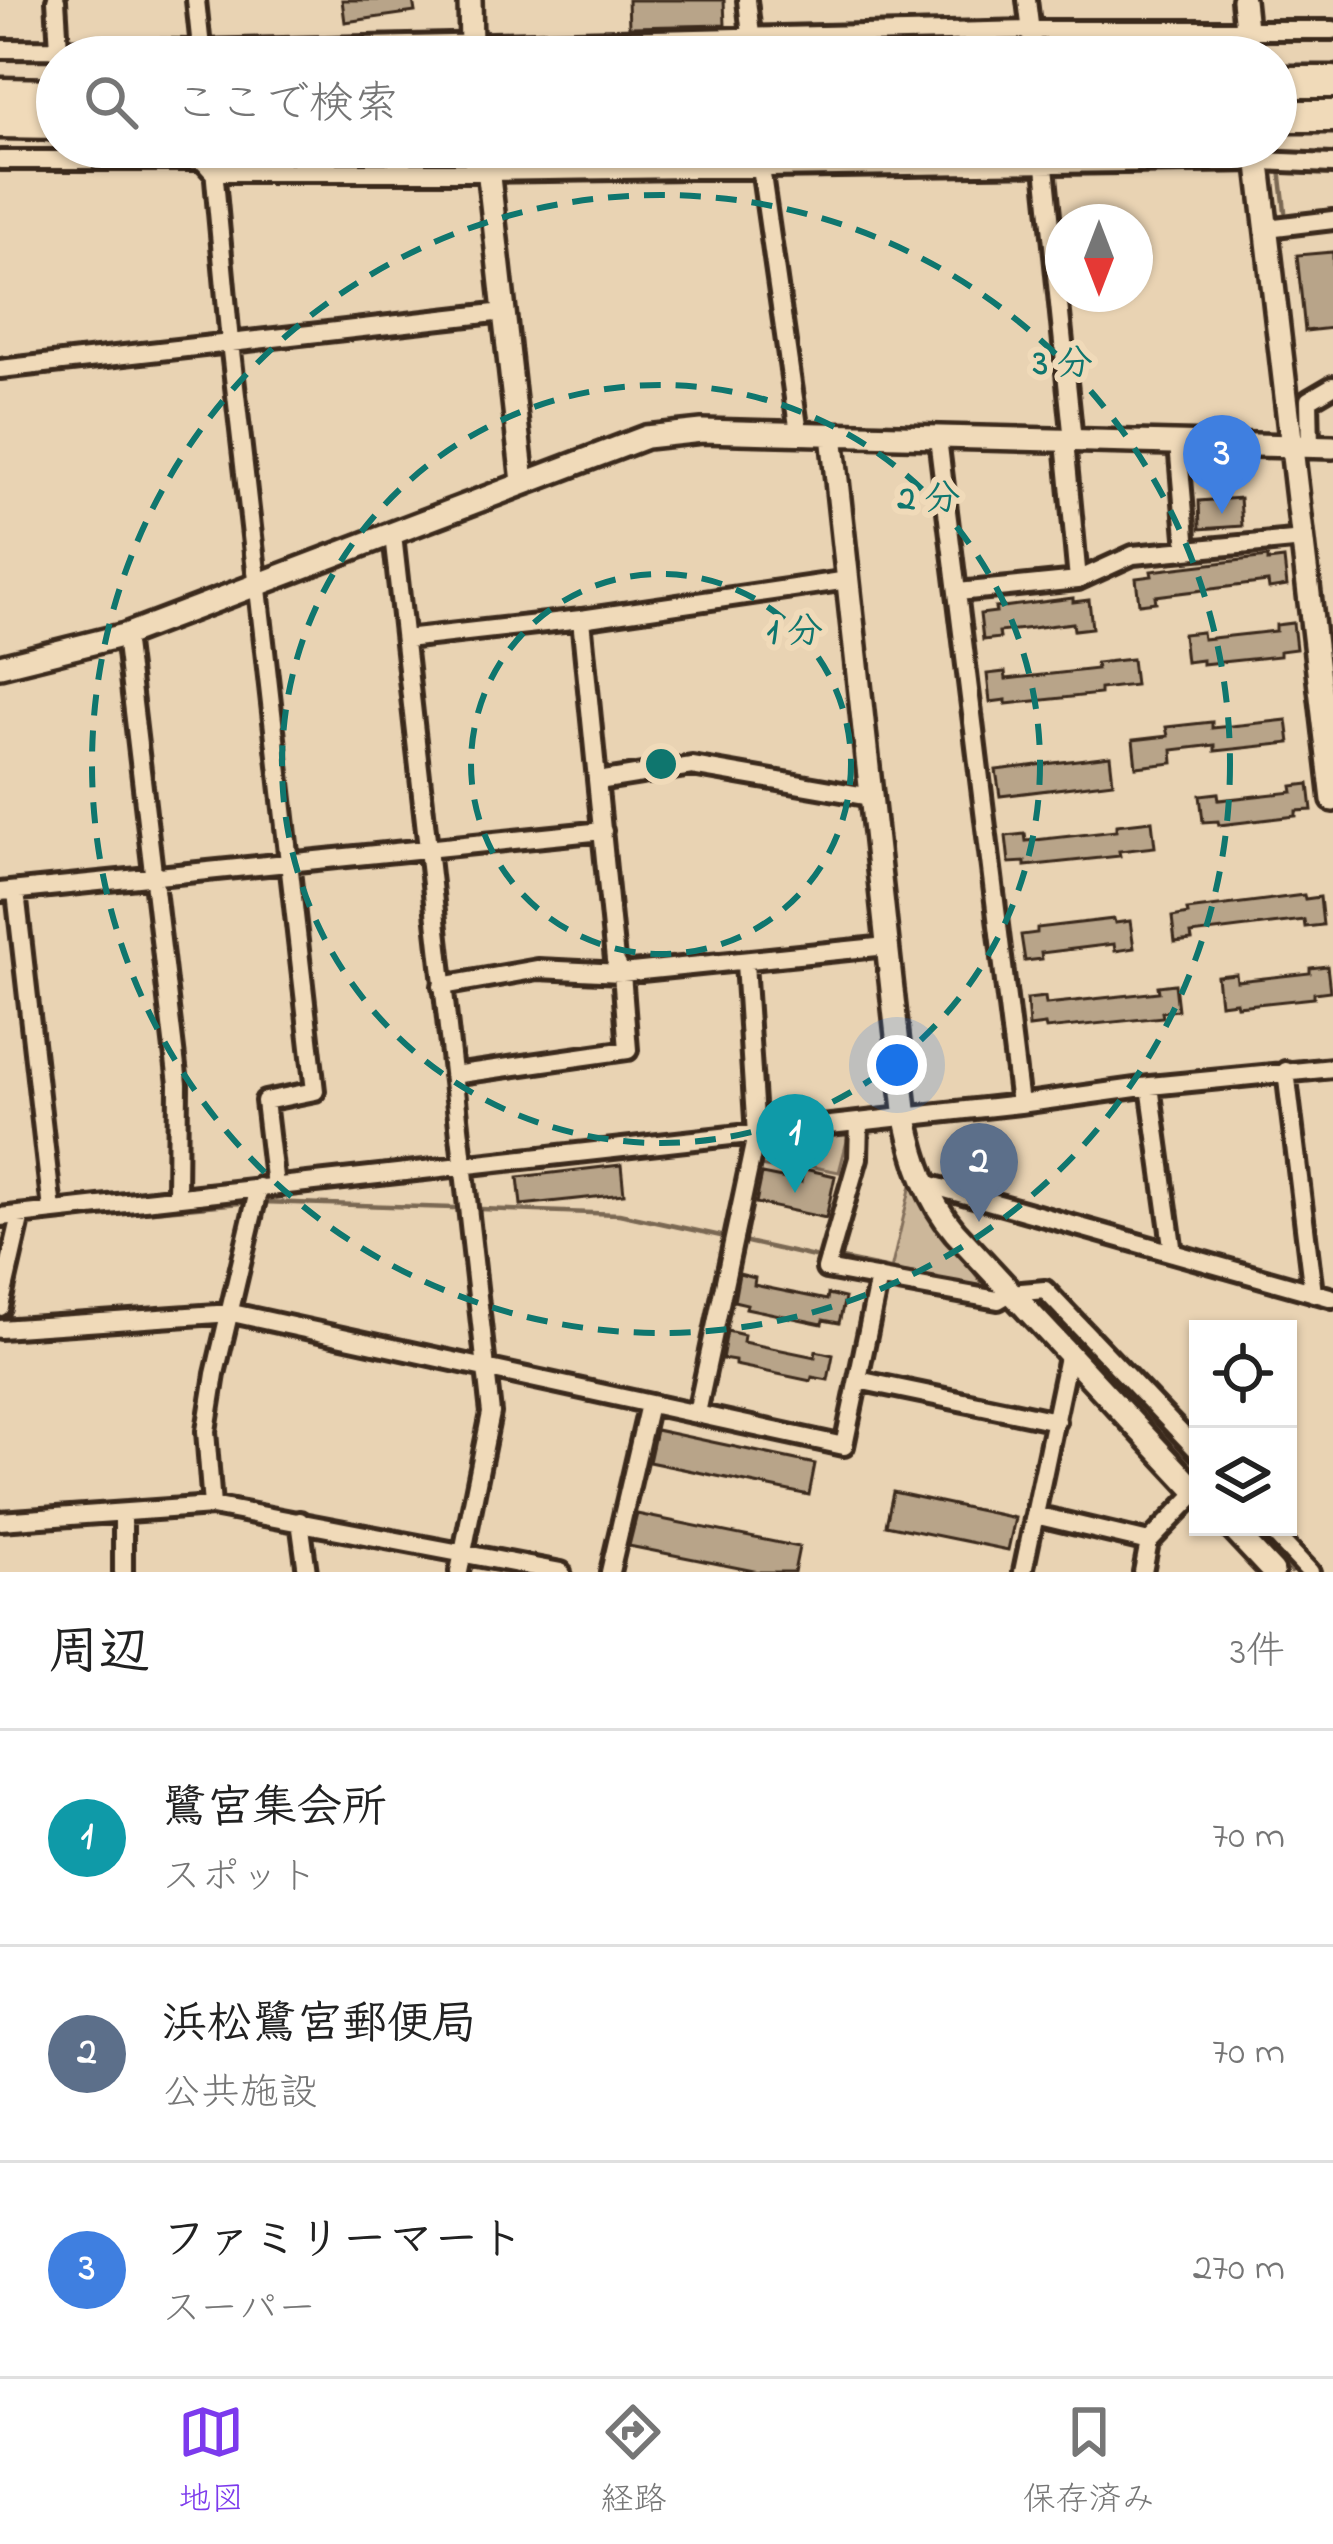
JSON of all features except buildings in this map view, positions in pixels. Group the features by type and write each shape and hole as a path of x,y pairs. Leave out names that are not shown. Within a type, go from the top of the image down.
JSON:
{"highway":[{"path":"1297,82 1333,82"},
{"path":"0,94 36,95"},
{"path":"1297,116 1333,116"},
{"path":"0,122 36,123"}],"street":[{"path":"56,0 58,36"},
{"path":"196,0 199,36"},
{"path":"470,0 472,36"},
{"path":"747,0 751,35"},
{"path":"1027,0 1031,36"},
{"path":"1243,0 1247,36"},
{"path":"734,36 1333,30"},
{"path":"0,49 36,49"},
{"path":"1297,159 1333,164"},
{"path":"0,160 36,160"},
{"path":"209,168 213,172 312,168"},
{"path":"212,1506 206,1431 214,1374 262,1195 265,1101 315,1091 213,168"},
{"path":"487,168 523,482"},
{"path":"761,168 800,433"},
{"path":"1045,168 1078,580"},
{"path":"1260,168 1267,228 1313,446"},
{"path":"1267,228 1333,220"},
{"path":"0,369 504,312"},
{"path":"1333,386 1309,400 1313,446 1304,539 1333,798"},
{"path":"0,667 125,634 646,437 702,431 1313,446"},
{"path":"832,434 906,1119 924,1183 939,1213 1011,1298 1189,1484"},
{"path":"938,438 1020,1104"},
{"path":"1178,443 1187,549"},
{"path":"393,535 491,1414 461,1563"},
{"path":"958,592 1078,580 1133,555 1304,539"},
{"path":"405,639 848,580"},
{"path":"453,1075 628,1050 581,619"},
{"path":"125,634 178,1084 177,1196"},
{"path":"598,781 692,766 871,797"},
{"path":"52,1210 8,892 603,831"},
{"path":"442,986 538,969 622,973 887,946"},
{"path":"697,1413 756,1136 745,962"},
{"path":"0,1217 20,1220 52,1210 177,1196 262,1195 461,1166 1333,1068"},
{"path":"1286,1071 1313,1293"},
{"path":"1150,1086 1172,1253"},
{"path":"859,1123 858,1158 826,1269 1011,1298 1045,1290 1189,1442"},
{"path":"924,1183 1333,1298"},
{"path":"0,1307 20,1220"},
{"path":"0,1329 232,1313 844,1446 880,1278"},
{"path":"1023,1572 1068,1357"},
{"path":"858,1380 1056,1420"},
{"path":"610,1572 649,1404"},
{"path":"1143,1572 1149,1542 1189,1500"},
{"path":"0,1521 212,1506 300,1521 461,1563 561,1572"},
{"path":"123,1513 123,1572"},
{"path":"1035,1515 1149,1542"},
{"path":"300,1521 307,1572"},
{"path":"1240,1536 1274,1572"},
{"path":"1276,1536 1310,1572"}],"shaded area":[{"path":"849,1133 839,1172 803,1165 800,1173 760,1166 765,1141"},
{"path":"911,1185 986,1289 891,1270"}],"waterway":[{"path":"1255,0 1259,36"},
{"path":"1280,169 1285,211"},
{"path":"23,1223 251,1202"},
{"path":"262,1202 454,1208"},
{"path":"480,1209 619,1214 721,1236"},
{"path":"747,1242 814,1257"},
{"path":"842,1259 990,1290"},
{"path":"1030,1301 1038,1303 1189,1462"},
{"path":"1257,1536 1291,1572"}],"place":[{"name":"ファミリーマート","path":"1222,514"},
{"name":"鷺宮集会所","path":"795,1193"},
{"name":"浜松鷺宮郵便局","path":"979,1222"}]}
